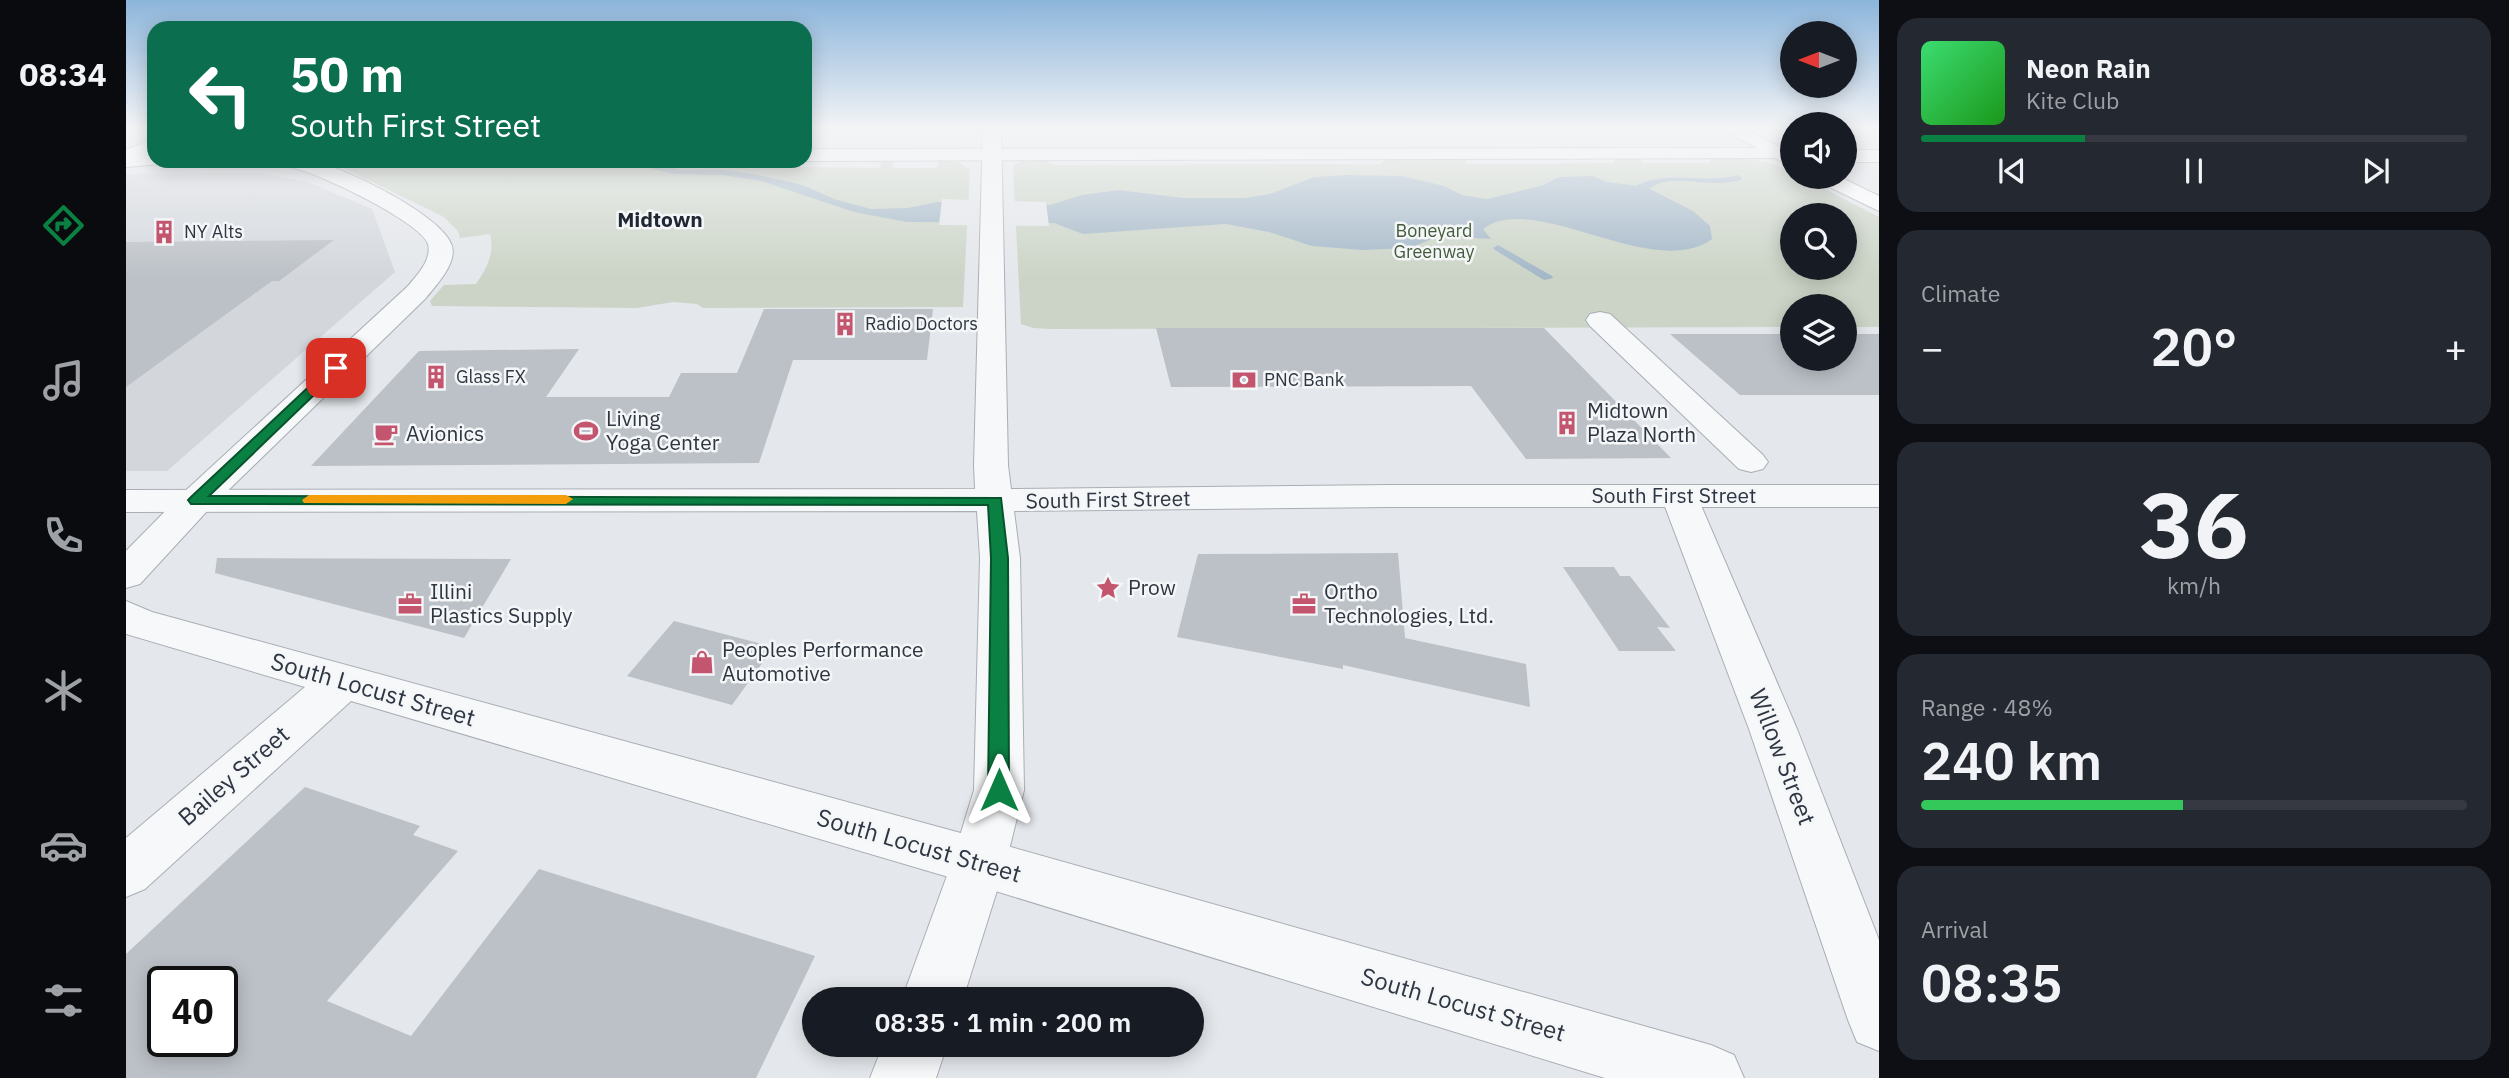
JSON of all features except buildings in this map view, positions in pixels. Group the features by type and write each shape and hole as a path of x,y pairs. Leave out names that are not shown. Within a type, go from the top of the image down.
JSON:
{"main road":[{"path":"1848,189 1879,204"}],"street":[{"path":"126,575 196,500 417,292 438,262 441,246 436,233 426,223 331,177"},
{"path":"937,987 979,862 999,790 1000,558 991,466 993,177"},
{"path":"1600,320 1751,462"},
{"name":"South First Street","path":"126,501 996,501 1391,496 1879,496"},
{"name":"Willow Street","path":"1679,496 1773,729 1879,1020"},
{"name":"South Locust Street","path":"126,616 138,623 979,862 1711,1078"},
{"name":"Bailey Street","path":"126,872 343,681"},
{"path":"903,1078 911,1057"}],"shaded area":[{"path":"126,177 284,177 308,182 372,209 395,272 167,471 126,471"}],"green space":[{"path":"362,177 970,177 963,307 703,308 697,304 673,302 637,308 432,306 430,301 444,285 476,284 489,260 491,248 490,234 460,238 458,231 444,217"},
{"name":"Boneyard Greenway","path":"1013,177 1780,177 1780,189 1824,189 1852,203 1780,203 1780,280 1857,280 1857,206 1879,217 1879,327 1857,327 1857,294 1780,294 1780,327 1033,328 1021,324"}],"water":[{"path":"737,177 768,177 803,185 834,199 871,209 908,208 937,202 1050,205 1082,195 1118,190 1184,198 1245,198 1270,194 1313,177 1407,177 1444,186 1462,195 1487,199 1544,185 1557,177 1596,177 1606,182 1646,187 1693,211 1710,226 1712,239 1687,249 1659,250 1532,220 1505,220 1483,229 1491,239 1439,236 1410,248 1363,250 1312,246 1269,232 1226,224 1083,234 1054,223 907,222 854,212 761,181"}],"pier":[{"path":"942,199 1046,202 1049,226 939,225"}],"waterway":[{"path":"1628,193 1665,179 1724,182 1738,178"},
{"path":"1498,248 1548,278"}],"slow traffic":[{"path":"309,500 566,499"}],"place":[{"name":"NY Alts","path":"164,232"},
{"name":"Radio Doctors","path":"845,324"},
{"name":"Glass FX","path":"436,377"},
{"name":"PNC Bank","path":"1244,380"},
{"name":"Midtown Plaza North","path":"1567,423"},
{"name":"Living Yoga Center","path":"586,431"},
{"name":"Avionics","path":"386,434"},
{"name":"Prow","path":"1108,588"},
{"name":"Illini Plastics Supply","path":"410,604"},
{"name":"Ortho Technologies, Ltd.","path":"1304,604"},
{"name":"Peoples Performance Automotive","path":"702,662"}],"district":[{"name":"Midtown","path":"660,220"}],"route":[{"path":"336,368 196,500 996,501 1000,558 999,790"}]}
